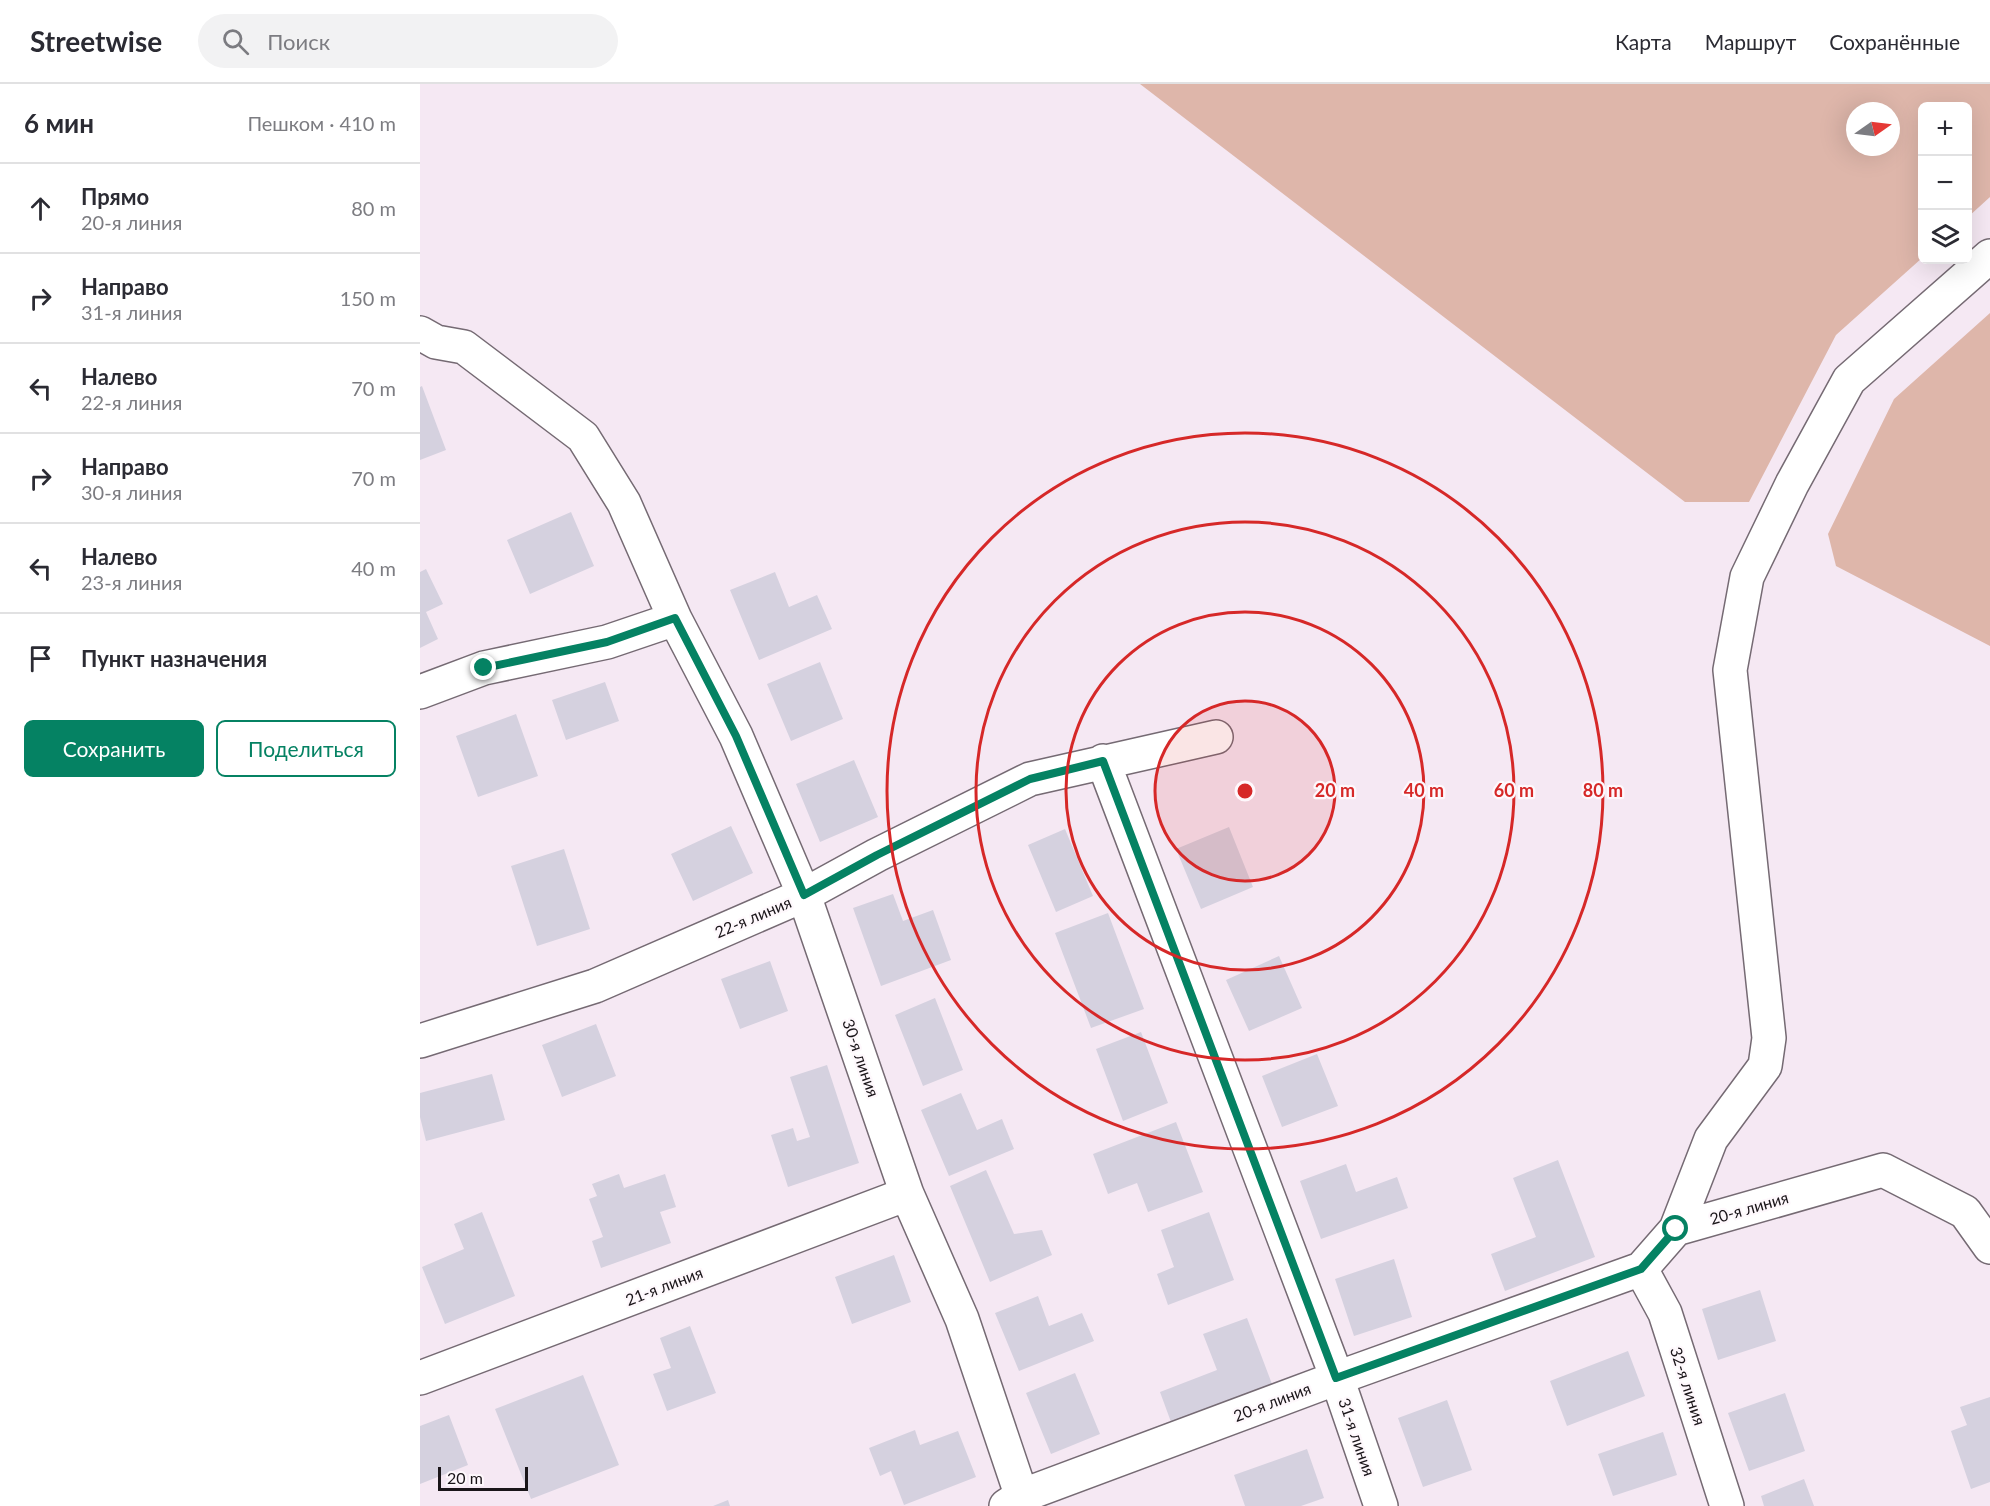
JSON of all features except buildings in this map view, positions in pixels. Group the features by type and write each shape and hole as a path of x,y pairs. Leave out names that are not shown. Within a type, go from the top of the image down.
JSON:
{"street":[{"path":"1676,1229 1711,1139 1765,1066 1769,1038 1730,670 1747,577 1792,484 1849,380 1990,256"},
{"name":"30-я линия","path":"425,340 464,347 583,437 624,503 675,618 736,736 804,895 907,1194 962,1319 1018,1503"},
{"path":"420,692 484,668 607,642 675,618"},
{"name":"22-я линия","path":"420,1041 595,986 804,895 877,855 1030,779 1216,737"},
{"name":"31-я линия","path":"1103,761 1336,1378 1381,1506"},
{"name":"20-я линия","path":"1018,1503 1336,1378 1641,1269 1676,1229 1883,1170 1965,1212 1990,1247"},
{"name":"21-я линия","path":"420,1378 907,1194"},
{"name":"32-я линия","path":"1641,1269 1665,1313 1727,1506"}],"shaded area":[{"path":"1140,84 1990,84 1990,197 1972,213 1972,102 1918,102 1918,262 1836,335 1749,502 1685,502"},
{"path":"1990,313 1990,646 1836,566 1828,534 1894,399"}],"route":[{"path":"484,668 607,642 675,618 736,736 804,895 877,855 1030,779 1103,761 1336,1378 1641,1269 1676,1229"}]}
